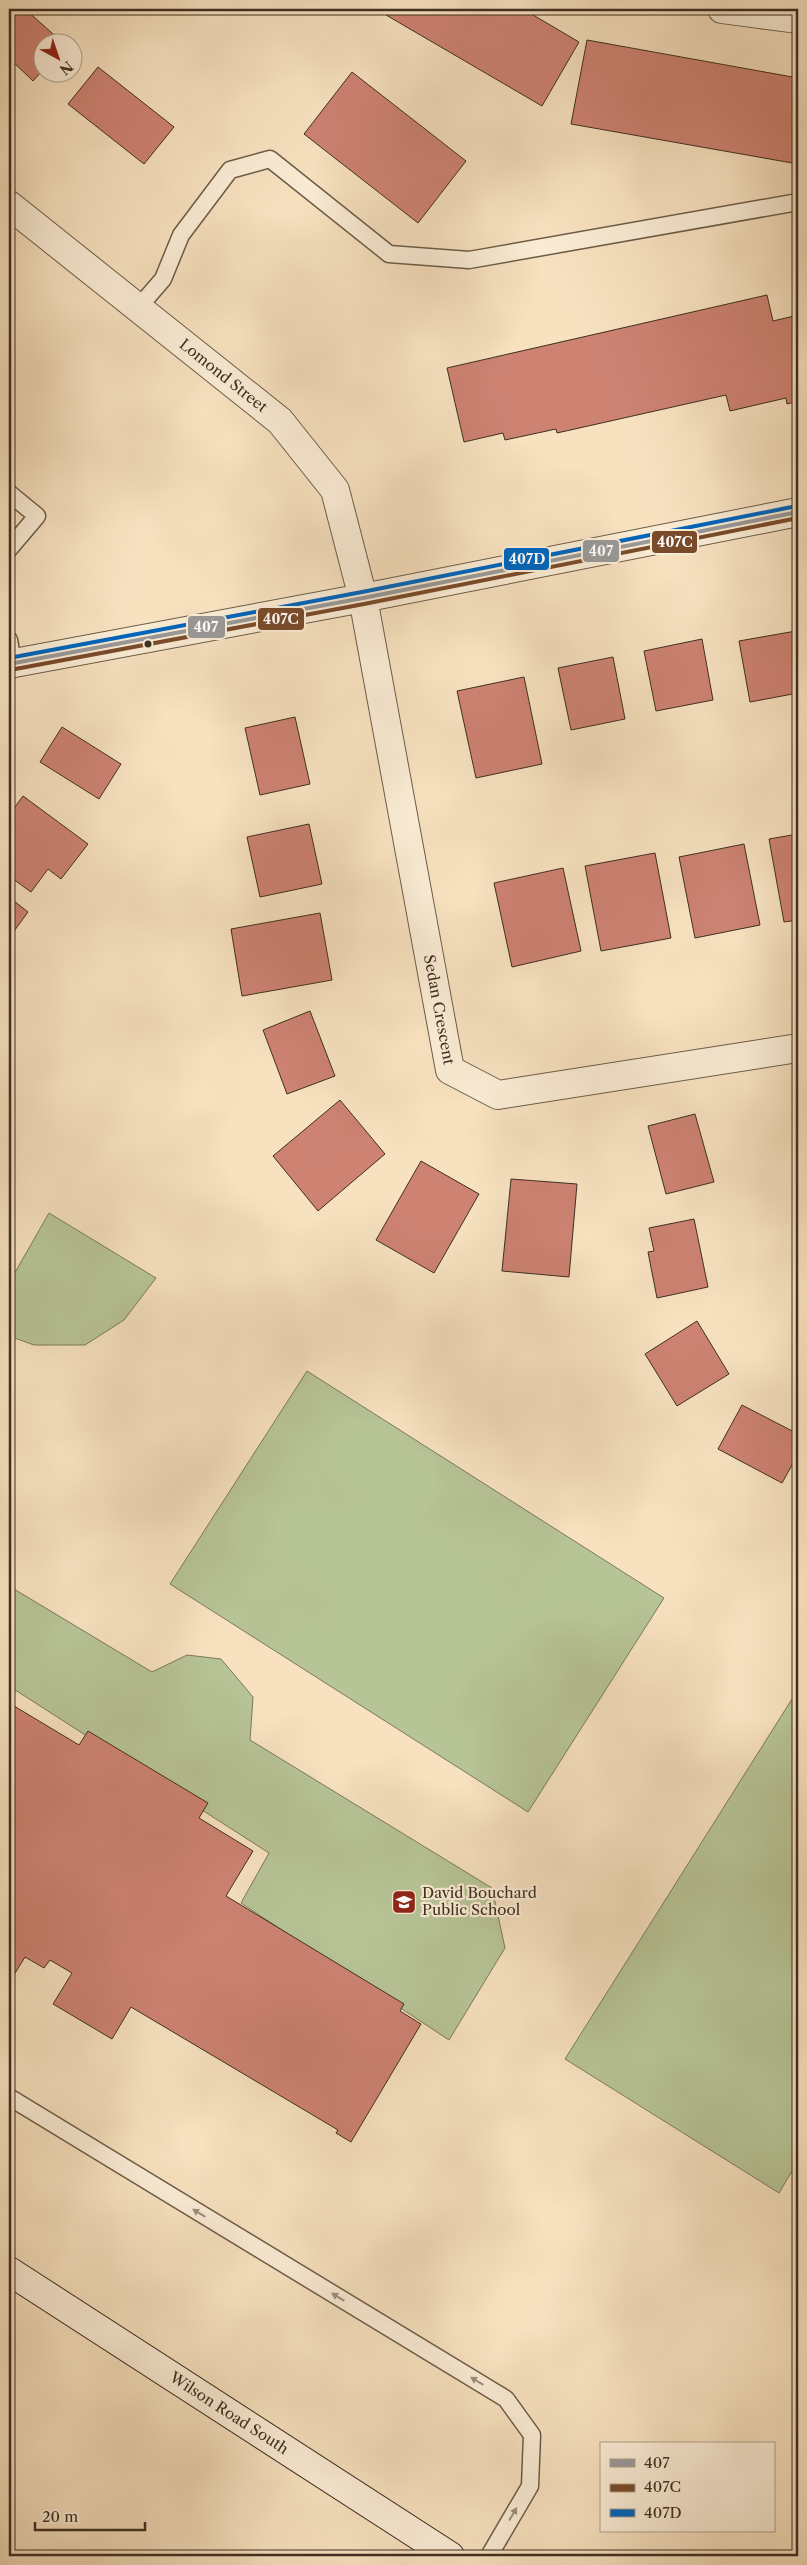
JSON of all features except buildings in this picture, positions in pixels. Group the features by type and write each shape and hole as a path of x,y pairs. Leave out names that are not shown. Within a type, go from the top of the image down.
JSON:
{"street":[{"path":"722,9 798,19"},
{"name":"Lomond Street","path":"9,205 280,421 335,490 363,598"},
{"path":"10,656 363,598 798,512"},
{"name":"Sedan Crescent","path":"363,598 450,1070 498,1095 798,1048"},
{"name":"Wilson Road South","path":"9,2271 450,2556"}],"lane":[{"path":"138,308 163,278 181,235 230,170 270,159 390,254 469,260 798,202"},
{"path":"9,493 37,516 9,549"},
{"path":"9,2097 506,2399 532,2434 530,2486 489,2556"}],"green space":[{"path":"49,1213 156,1278 124,1320 85,1345 34,1345 9,1336 9,1283"},
{"path":"307,1371 664,1598 528,1812 170,1584"},
{"path":"9,1586 152,1672 187,1655 221,1659 253,1697 250,1740 492,1888 505,1948 449,2040 241,1903 269,1853 9,1686"},
{"path":"792,1699 798,1703 798,2161 779,2193 565,2059"}],"transit line":[{"name":"407D","path":"9,658 362,592 797,506"},
{"name":"407","path":"9,664 363,598 798,512"},
{"name":"407C","path":"10,670 364,604 798,518"}],"place":[{"name":"David Bouchard Public School","path":"404,1902"}]}
